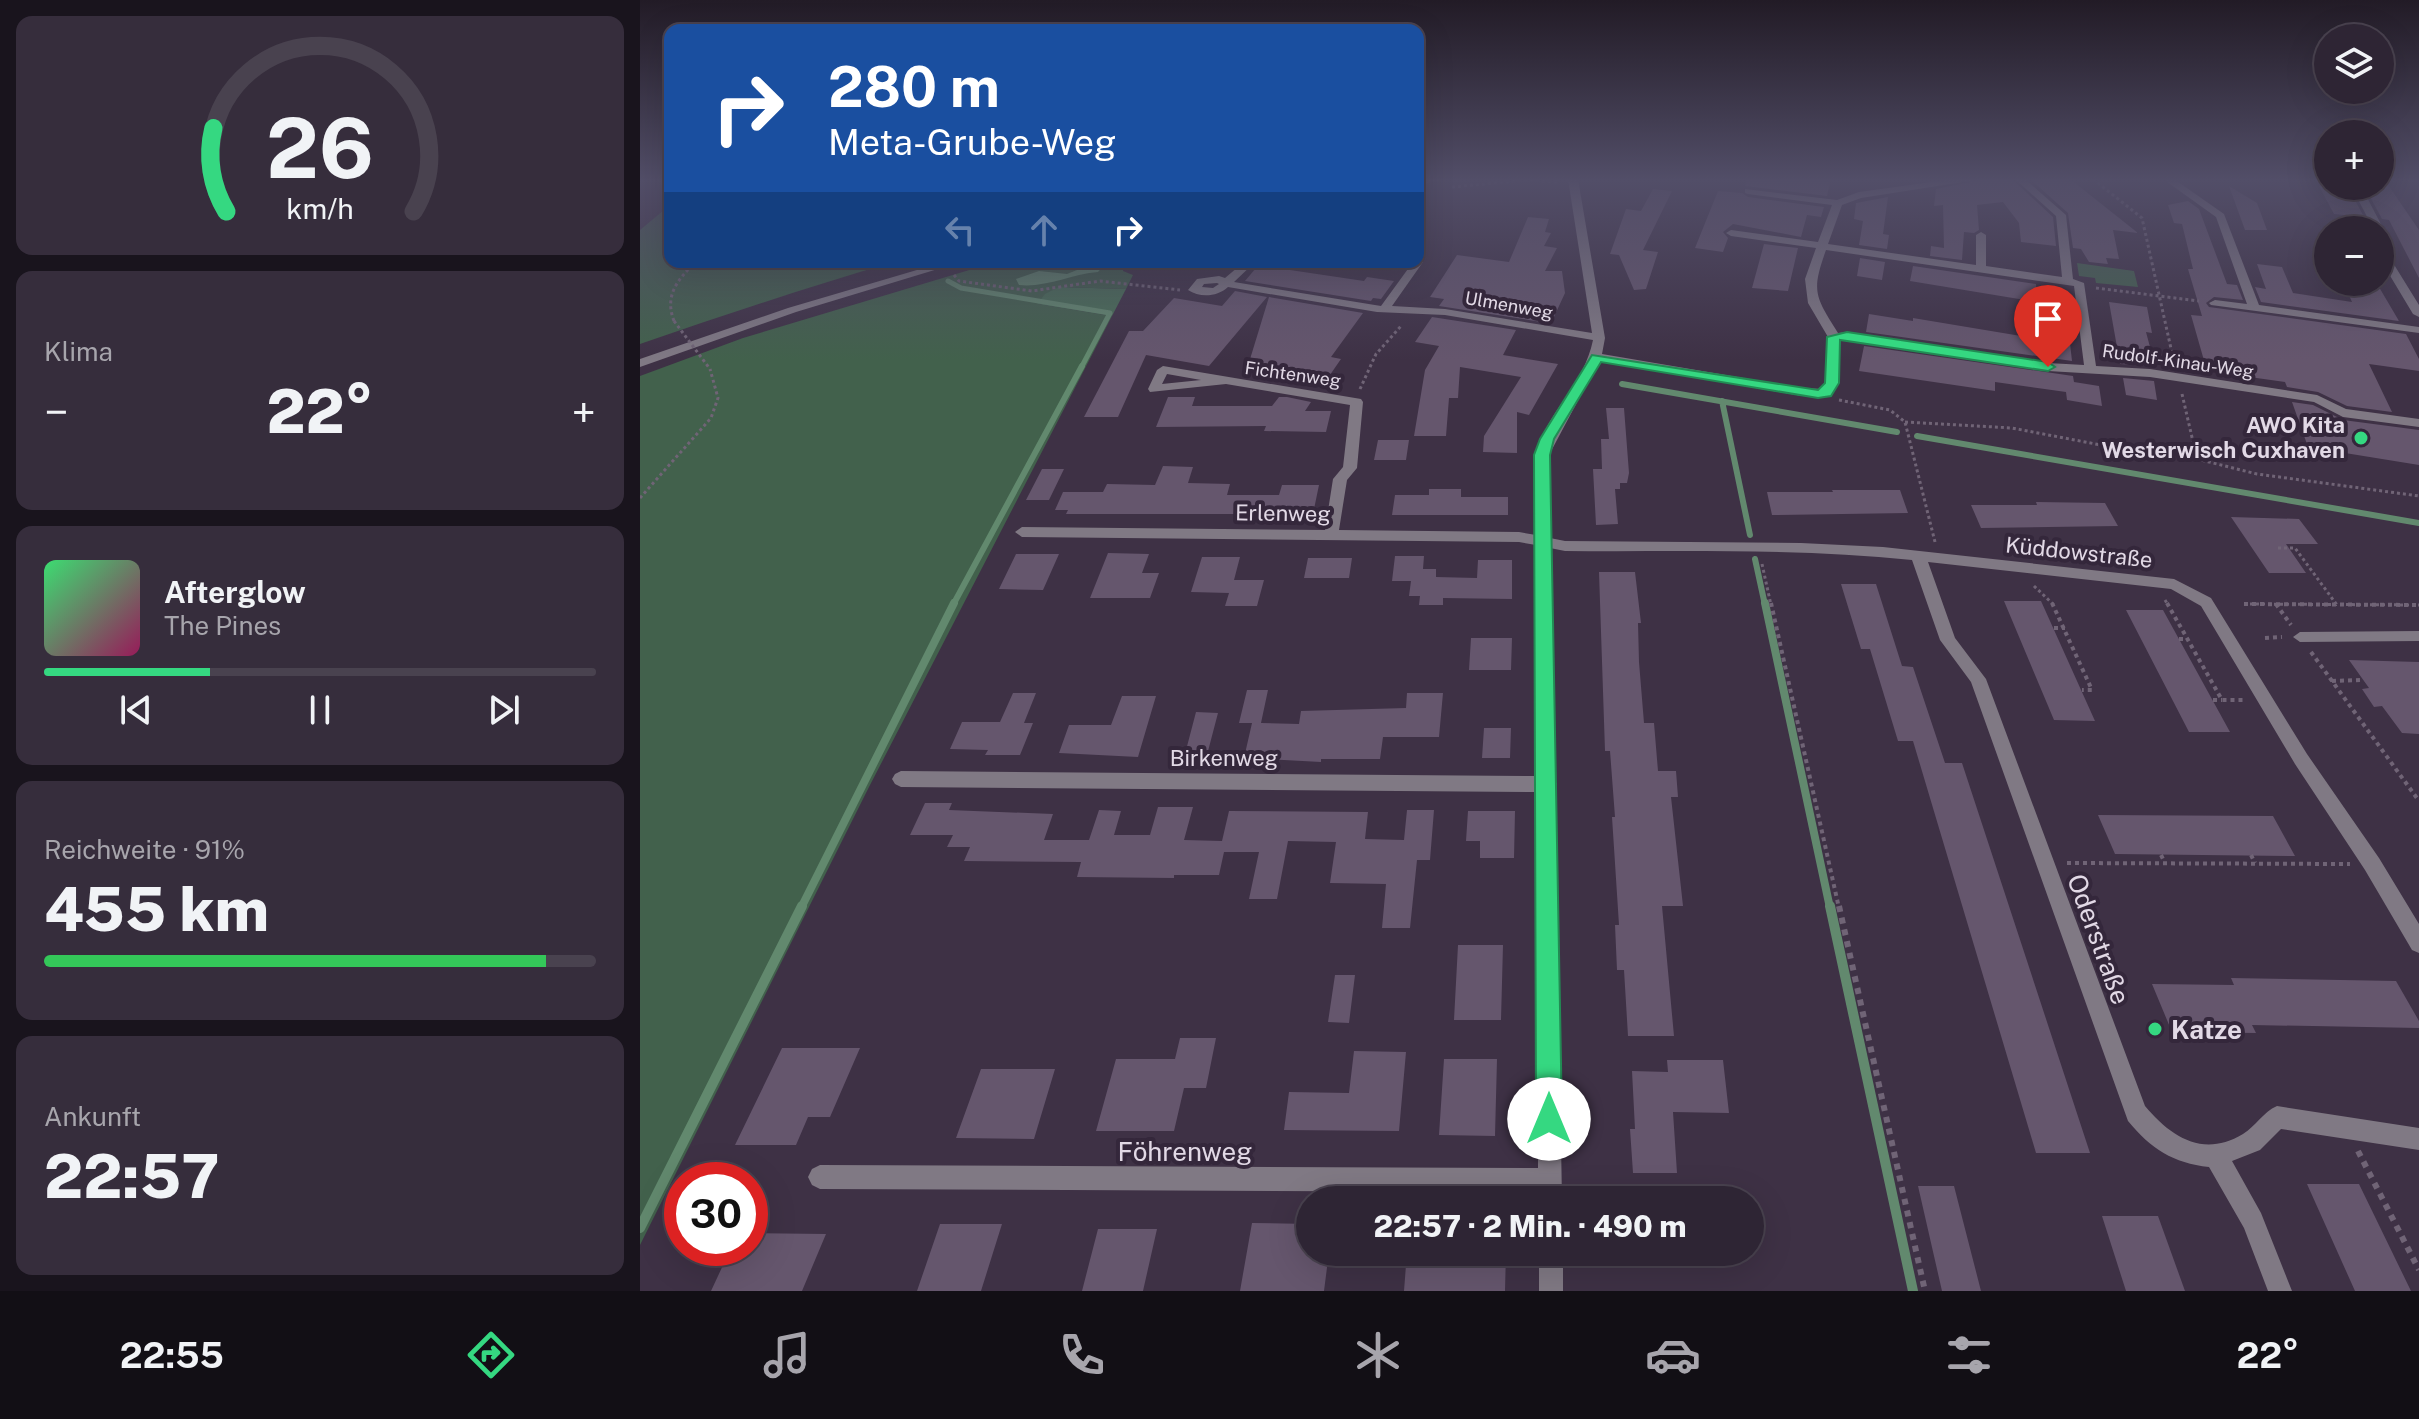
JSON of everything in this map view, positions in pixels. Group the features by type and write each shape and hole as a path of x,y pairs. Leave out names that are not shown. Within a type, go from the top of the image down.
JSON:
{"street":[{"path":"1550,1186 1548,784 1542,455 1547,439 1597,357 1599,338 1583,239"},
{"path":"1777,239 2073,282"},
{"path":"1597,357 1802,392 1826,393 1832,383 1834,337 1814,303 1810,279 1822,239"},
{"path":"1981,239 1981,269"},
{"path":"2065,239 2090,368"},
{"path":"2229,239 2254,308"},
{"path":"640,363 792,310 948,268"},
{"path":"1227,284 1244,268"},
{"path":"1385,308 1414,268"},
{"path":"2394,273 2419,314"},
{"name":"Ulmenweg","path":"1194,290 1201,281 1219,279 1227,284 1599,338"},
{"path":"2215,303 2419,330"},
{"name":"Rudolf-Kinau-Weg","path":"1834,337 1847,336 2048,367 2177,377 2317,399 2343,413 2419,423"},
{"name":"Fichtenweg","path":"1223,381 1358,398 1350,468 1340,479 1331,536"},
{"name":"Erlenweg","path":"1022,532 1519,537 1542,543"},
{"name":"Küddowstraße","path":"1542,543 1883,552 2174,584 2206,602 2301,759 2372,864 2419,943"},
{"name":"Oderstraße","path":"1929,559 1948,640 1978,679 2136,1113 2157,1139 2182,1153 2216,1156"},
{"name":"Birkenweg","path":"901,779 1548,784"},
{"path":"2280,1291 2253,1221 2216,1156 2252,1142 2277,1117 2419,1139"},
{"name":"Föhrenweg","path":"820,1177 1325,1186"},
{"path":"1551,1266 1551,1291"}],"lane":[{"path":"2300,637 2419,636"}],"path":[{"path":"2147,239 2197,459"},
{"path":"640,498 707,426 714,414 719,389 710,369 668,309 671,291 691,268"},
{"path":"956,268 959,281 996,284 1018,290 1032,291 1100,281 1194,290"},
{"path":"2073,282 2088,287 2215,303"},
{"path":"1358,398 1362,378 1373,359 1412,309"},
{"path":"1826,393 1837,400 1890,410 1899,414 1905,422 1929,559"},
{"path":"1905,422 2012,428 2153,455 2197,459 2257,474 2419,496"},
{"path":"2278,548 2295,548 2337,605"},
{"path":"1761,560 1925,1291"},
{"path":"2022,568 2024,577 2054,605 2092,690 2082,690"},
{"path":"2148,581 2161,593 2222,700"},
{"path":"2244,604 2419,605"},
{"path":"2276,604 2419,801"},
{"path":"2054,628 2065,628"},
{"path":"2179,639 2187,639"},
{"path":"2332,681 2362,680"},
{"path":"2213,700 2267,700"},
{"path":"2161,855 2165,863"},
{"path":"2251,855 2255,863"},
{"path":"2043,863 2372,864"},
{"path":"2347,1128 2419,1270"}],"shaded area":[{"path":"640,239 664,239 664,268 875,268 766,302 640,344"},
{"path":"2077,263 2134,271 2138,287 2096,283 2095,278 2079,276"},
{"path":"976,268 1123,268 1123,271 1133,275 1126,289 1059,287 1038,304 1112,316 869,787 682,1162 664,1162 664,1197 640,1245 640,376 743,338"},
{"path":"1082,268 1101,268 1098,272 1049,283 1019,285 1016,279 1039,271 1067,274"},
{"path":"1059,287 1126,289 1112,316 1037,304 1045,294"}],"building":[{"path":"1519,239 1548,239 1544,246 1557,248 1545,271 1562,271 1565,293 1548,323 1439,306 1444,299 1430,297 1457,255 1509,262"},
{"path":"1615,239 1648,239 1643,250 1658,252 1646,289 1634,290 1619,255 1610,254"},
{"path":"1699,239 1728,239 1723,252 1695,248"},
{"path":"1860,239 1888,239 1887,249 1859,245"},
{"path":"1944,239 1963,239 1962,260 1930,256 1931,246 1944,248"},
{"path":"2021,239 2055,239 2056,246 2021,242"},
{"path":"2072,239 2115,239 2119,259 2106,258 2108,264 2089,262 2081,249 2073,248"},
{"path":"2186,239 2210,239 2227,284 2237,285 2243,300 2214,297 2206,303 2209,307 2406,334 2419,359 2419,371 2369,364 2392,412 2347,406 2318,392 2287,387 2285,382 2207,371 2191,315 2202,316 2188,269 2193,269"},
{"path":"2399,239 2419,239 2419,278"},
{"path":"1764,244 1798,248 1788,291 1752,288"},
{"path":"1860,258 1885,262 1882,280 1857,276"},
{"path":"2257,264 2282,267 2293,293 2352,302 2349,296 2384,296 2399,321 2261,302 2255,287 2266,289"},
{"path":"1913,266 2036,284 2037,295 2065,298 2072,361 1866,332 1869,314 1913,321 1913,318 2033,338 2031,301 1910,281"},
{"path":"1256,268 1292,268 1290,270 1364,281 1367,277 1394,281 1381,299 1373,298 1371,301 1245,281"},
{"path":"1235,291 1267,297 1209,366 1146,355 1118,417 1084,417 1129,331 1143,331 1174,298 1222,306"},
{"path":"1269,297 1363,313 1331,357 1341,359 1323,385 1292,380 1300,369 1247,369"},
{"path":"2109,302 2147,307 2152,333 2146,332 2154,362 2150,361 2151,366 2120,364"},
{"path":"1432,317 1516,330 1503,355 1558,364 1529,415 1517,412 1517,453 1483,452 1484,436 1521,377 1460,367 1458,398 1449,398 1446,436 1414,436 1425,370 1439,346 1415,342"},
{"path":"1864,346 2073,376 2074,382 2099,386 2102,406 2067,400 2066,392 1995,382 1995,391 1859,371"},
{"path":"2123,378 2154,381 2157,400 2126,395"},
{"path":"1168,397 1195,397 1192,406 1272,406 1279,397 1287,397 1311,402 1305,411 1331,411 1326,432 1264,431 1266,426 1156,427"},
{"path":"2292,402 2313,405 2343,420 2419,430 2419,465 2308,447"},
{"path":"1606,408 1624,408 1629,473 1627,483 1620,483 1620,489 1615,489 1618,524 1596,525 1593,469 1602,469 1601,439 1609,439"},
{"path":"1378,440 1409,440 1406,460 1374,460"},
{"path":"1163,466 1193,467 1188,483 1230,484 1227,495 1279,495 1282,485 1319,485 1313,514 1066,514 1068,510 1055,510 1063,492 1103,492 1107,484 1155,485"},
{"path":"1042,469 1064,469 1049,500 1026,500"},
{"path":"1429,489 1461,489 1461,497 1508,497 1508,515 1392,515 1395,495 1429,495"},
{"path":"1900,490 1908,513 1772,515 1767,492"},
{"path":"2036,502 2105,503 2118,526 1981,528 1971,505 2037,505"},
{"path":"2231,517 2299,519 2318,544 2286,544 2306,573 2269,573"},
{"path":"1108,553 1149,554 1142,573 1159,573 1150,598 1090,598"},
{"path":"1016,554 1059,554 1043,590 999,589"},
{"path":"1395,556 1424,556 1423,569 1436,569 1436,577 1477,578 1478,560 1512,560 1512,599 1443,598 1443,605 1419,605 1420,596 1409,596 1411,581 1392,581"},
{"path":"1202,557 1240,557 1234,580 1264,580 1257,606 1225,606 1229,593 1191,592"},
{"path":"1308,558 1352,558 1349,578 1304,578"},
{"path":"1599,572 1635,572 1641,623 1638,623 1639,662 1644,723 1654,723 1658,771 1676,771 1678,797 1671,797 1683,906 1662,906 1674,1036 1628,1036 1624,970 1617,970 1615,925 1619,925 1612,817 1615,817 1610,751 1605,751"},
{"path":"1841,584 1876,584 1902,666 1913,667 1945,763 1962,763 2090,1153 2036,1153 1913,741 1898,741 1870,649 1861,649"},
{"path":"2004,601 2041,601 2095,721 2054,720"},
{"path":"2126,610 2163,610 2230,732 2189,732"},
{"path":"1471,638 1512,638 1511,670 1469,670"},
{"path":"2349,660 2419,662 2419,734 2402,733 2382,706 2374,707 2362,689 2369,688"},
{"path":"1247,690 1268,690 1261,723 1299,724 1301,711 1406,708 1407,693 1443,693 1439,737 1383,737 1380,759 1321,759 1321,762 1244,758 1252,723 1239,723"},
{"path":"1013,693 1036,693 1024,723 1033,723 1020,755 985,755 988,750 950,749 962,722 1000,722"},
{"path":"1122,696 1156,696 1138,757 1059,753 1069,725 1111,725"},
{"path":"1196,712 1218,713 1207,755 1185,754"},
{"path":"1484,728 1511,728 1510,758 1482,758"},
{"path":"925,803 952,803 949,810 1053,814 1044,840 1089,840 1099,810 1121,811 1114,835 1150,835 1158,807 1193,807 1184,840 1222,841 1229,811 1368,812 1365,839 1404,840 1407,810 1434,810 1430,860 1417,860 1410,928 1382,928 1386,884 1330,883 1336,842 1288,841 1277,899 1249,899 1259,852 1224,852 1219,875 1174,875 1174,878 1077,877 1081,862 964,861 970,847 947,847 953,835 910,835"},
{"path":"1468,811 1515,811 1514,858 1480,858 1480,841 1466,841"},
{"path":"2098,815 2273,816 2295,856 2115,854"},
{"path":"1458,945 1503,945 1501,1020 1454,1020"},
{"path":"1335,975 1355,975 1349,1023 1328,1022"},
{"path":"2231,978 2396,981 2419,1021 2419,1028 2252,1025 2256,1033 2172,1032 2152,984 2234,985"},
{"path":"1180,1038 1216,1038 1206,1088 1184,1088 1174,1131 1096,1131 1116,1059 1175,1059"},
{"path":"782,1048 860,1048 830,1117 808,1117 796,1145 735,1145"},
{"path":"1354,1051 1406,1052 1399,1131 1284,1130 1289,1092 1349,1093"},
{"path":"1444,1059 1497,1059 1495,1136 1439,1135"},
{"path":"1667,1060 1723,1060 1729,1113 1673,1112 1677,1173 1633,1173 1630,1129 1635,1129 1632,1071 1668,1072"},
{"path":"981,1069 1055,1069 1034,1139 956,1138"},
{"path":"2307,1184 2359,1184 2411,1291 2355,1291"},
{"path":"1918,1186 1954,1186 1981,1291 1942,1291"},
{"path":"2102,1216 2158,1216 2185,1291 2126,1291"},
{"path":"1252,1223 1296,1224 1296,1266 1327,1266 1324,1291 1240,1291"},
{"path":"940,1224 1002,1224 981,1291 917,1291"},
{"path":"1098,1229 1157,1229 1143,1291 1082,1291"},
{"path":"768,1233 826,1234 802,1291 711,1291 723,1266 768,1266"},
{"path":"1406,1266 1506,1266 1505,1291 1404,1291"}],"waterway":[{"path":"948,281 961,288 1110,313 1081,368"},
{"path":"953,605 1082,366"},
{"path":"1622,384 1722,401"},
{"path":"1722,401 1897,432"},
{"path":"1722,401 1750,535"},
{"path":"1917,436 2419,523"},
{"path":"1755,559 1765,605"},
{"path":"801,908 954,603"},
{"path":"1765,603 1830,908"},
{"path":"640,1228 802,906"},
{"path":"1830,906 1913,1291"}],"place":[{"name":"AWO Kita Westerwisch Cuxhaven","path":"2361,438"},
{"name":"Katze","path":"2155,1029"}],"route":[{"path":"1549,1119 1548,784 1542,611 1542,455 1547,439 1597,357 1818,394 1826,393 1832,383 1834,337 1847,336 2048,367"}]}
